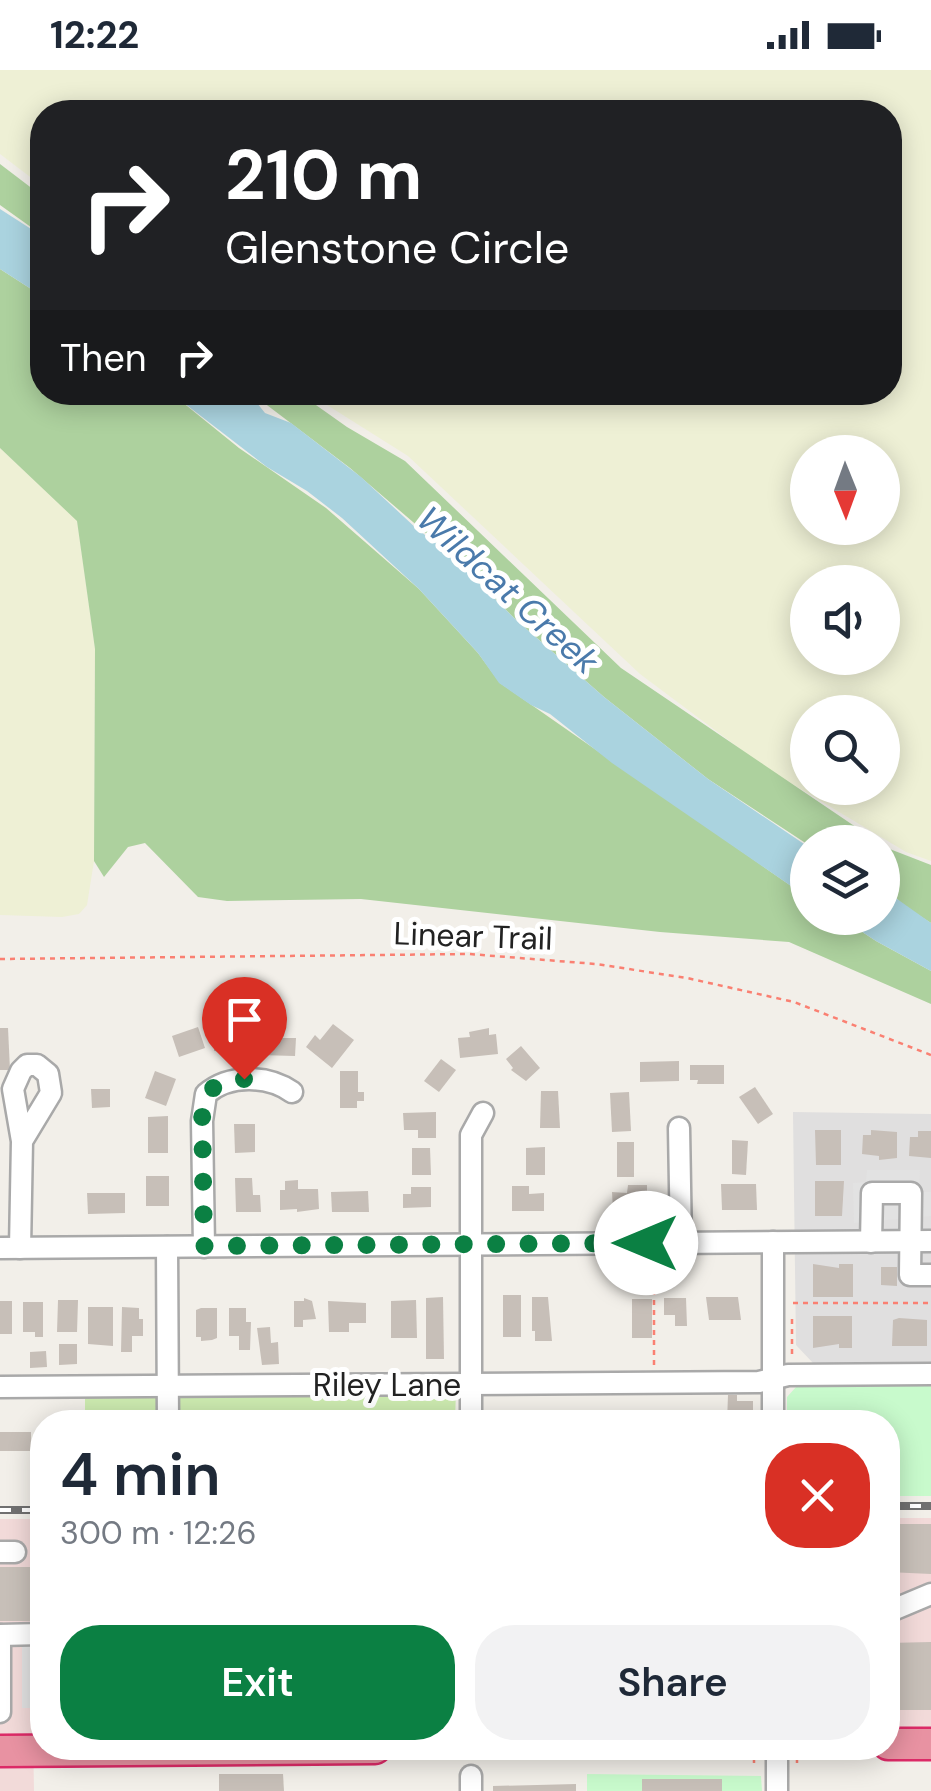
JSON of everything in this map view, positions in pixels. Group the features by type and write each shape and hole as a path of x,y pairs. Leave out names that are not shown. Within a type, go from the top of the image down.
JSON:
{"highway":[{"path":"900,1744 931,1744"},
{"path":"0,1752 30,1752"}],"street":[{"path":"204,1246 202,1120 206,1094 227,1081 244,1079 280,1084 292,1092"},
{"path":"471,1410 471,1135 483,1113"},
{"path":"680,1128 681,1243"},
{"path":"22,1141 10,1248 920,1242"},
{"path":"871,1242 872,1193 910,1193 920,1242 910,1276 931,1276"},
{"path":"773,1242 773,1410"},
{"path":"167,1247 168,1410"},
{"name":"Riley Lane","path":"0,1387 758,1382 788,1375 931,1374"},
{"path":"900,1607 931,1594"},
{"path":"0,1712 0,1634 30,1634"},
{"path":"777,1760 777,1791"}],"path":[{"name":"Linear Trail","path":"0,959 469,954 596,964 687,978 794,1002 931,1055"},
{"path":"654,1258 654,1383"},
{"path":"792,1303 931,1303"},
{"path":"754,1760 754,1768"},
{"path":"797,1760 797,1768"}],"shaded area":[{"path":"793,1112 931,1114 931,1363 814,1364 796,1345"},
{"path":"867,1170 920,1170 919,1192 931,1192 931,1216 854,1223 853,1183 866,1182"},
{"path":"900,1518 931,1518 931,1727 900,1727"},
{"path":"0,1519 30,1519 30,1760 33,1760 34,1791 0,1791"},
{"path":"22,1639 30,1639 30,1708 22,1708"}],"green space":[{"path":"0,70 931,70 931,861 900,848 900,825 861,825 827,805 900,805 900,695 790,695 790,783 640,674 408,456 327,405 902,405 902,100 30,100 30,177 0,154"},
{"path":"0,164 30,187 30,226 0,205"},
{"path":"0,269 30,288 30,405 186,405 239,448 326,508 419,589 500,683 790,885 790,935 867,935 931,971 931,1004 789,942 361,899 227,901 198,897 145,843 128,847 104,877 94,861 95,649 77,521 0,448"},
{"path":"267,405 316,405 405,461 621,668 790,782 790,805 823,805 853,825 790,825 790,833 708,779 604,697 514,618 448,552 350,468"},
{"path":"0,448 77,520 95,649 94,861 87,905 79,914 62,917 0,915"},
{"path":"900,853 931,865 931,923 903,905"},
{"path":"931,1383 931,1496 900,1496 900,1410 787,1410 787,1397 797,1386"},
{"path":"456,1389 455,1410 85,1410 85,1392"},
{"path":"587,1774 761,1776 762,1791 587,1791"}],"water":[{"path":"0,209 30,228 30,288 0,269"},
{"name":"Wildcat Creek","path":"187,405 259,405 265,413 291,423 361,477 604,697 708,779 790,834 790,885 612,763 550,714 499,683 478,653 419,589 307,491 267,467"},
{"path":"900,901 931,923 931,971 867,935 900,935"}],"building":[{"path":"333,1024 354,1040 332,1068 306,1047 315,1035 320,1040"},
{"path":"198,1027 205,1048 179,1057 172,1036"},
{"path":"0,1028 8,1028 10,1070 0,1070"},
{"path":"489,1028 489,1035 496,1034 498,1054 460,1058 458,1038"},
{"path":"215,1033 250,1034 250,1054 214,1051"},
{"path":"259,1038 296,1038 295,1056 259,1055"},
{"path":"521,1046 540,1068 526,1081 511,1070 506,1059"},
{"path":"441,1059 456,1070 439,1092 424,1081"},
{"path":"679,1061 679,1081 640,1082 640,1062"},
{"path":"690,1065 724,1065 724,1084 697,1084 698,1080 690,1080"},
{"path":"155,1071 176,1079 166,1106 145,1098"},
{"path":"340,1071 358,1071 358,1092 364,1092 364,1101 357,1101 357,1108 340,1108"},
{"path":"755,1087 773,1114 758,1124 739,1097"},
{"path":"91,1089 110,1089 110,1107 92,1108"},
{"path":"541,1091 558,1091 560,1128 540,1128"},
{"path":"629,1092 631,1131 612,1132 610,1093"},
{"path":"436,1112 436,1138 418,1138 418,1130 404,1130 403,1113"},
{"path":"168,1116 168,1153 148,1153 148,1117"},
{"path":"234,1124 255,1124 255,1152 235,1153"},
{"path":"815,1130 841,1130 841,1165 816,1165"},
{"path":"871,1130 897,1132 897,1158 879,1160 879,1156 862,1154 863,1135 871,1135"},
{"path":"918,1131 931,1131 931,1158 909,1156 910,1137 918,1137"},
{"path":"732,1140 748,1141 746,1175 732,1174"},
{"path":"617,1142 634,1142 634,1177 617,1177"},
{"path":"545,1147 545,1175 526,1175 526,1148"},
{"path":"412,1148 430,1148 431,1175 412,1175"},
{"path":"146,1176 169,1176 169,1206 146,1206"},
{"path":"235,1178 252,1178 253,1195 260,1195 261,1212 236,1212"},
{"path":"298,1180 298,1189 318,1189 319,1209 280,1210 280,1190 285,1190 285,1181"},
{"path":"815,1181 844,1181 842,1216 815,1216"},
{"path":"721,1184 756,1184 757,1210 722,1210"},
{"path":"628,1185 647,1185 647,1210 613,1210 612,1192 627,1193"},
{"path":"512,1186 529,1186 529,1194 544,1193 544,1211 512,1211"},
{"path":"411,1187 431,1187 431,1207 403,1208 403,1194 411,1194"},
{"path":"368,1191 369,1212 332,1212 331,1192"},
{"path":"87,1193 125,1193 125,1213 88,1214"},
{"path":"813,1264 839,1268 839,1264 853,1264 853,1297 813,1297"},
{"path":"881,1267 897,1267 897,1286 881,1285"},
{"path":"503,1295 521,1295 521,1337 503,1337"},
{"path":"443,1297 444,1359 426,1359 426,1298"},
{"path":"532,1297 548,1297 552,1341 535,1341"},
{"path":"706,1297 738,1297 741,1320 709,1320"},
{"path":"664,1298 686,1298 687,1326 675,1326 675,1315 664,1315"},
{"path":"632,1299 652,1299 652,1338 632,1338"},
{"path":"58,1300 78,1300 77,1332 57,1332"},
{"path":"416,1300 417,1338 391,1338 391,1301"},
{"path":"0,1301 12,1301 12,1334 0,1334"},
{"path":"294,1301 312,1301 316,1319 303,1320 303,1327 294,1327"},
{"path":"328,1301 366,1303 366,1323 349,1323 349,1332 329,1332"},
{"path":"23,1302 43,1302 43,1337 23,1332"},
{"path":"88,1307 113,1307 113,1346 88,1344"},
{"path":"122,1307 139,1308 139,1319 143,1319 143,1336 132,1336 132,1352 121,1352"},
{"path":"217,1308 217,1338 201,1341 201,1337 196,1337 196,1310"},
{"path":"229,1308 246,1308 246,1322 251,1322 250,1350 239,1350 239,1336 229,1336"},
{"path":"813,1316 852,1316 852,1348 839,1348 839,1344 813,1348"},
{"path":"893,1320 927,1320 927,1346 892,1346"},
{"path":"270,1327 271,1343 278,1342 279,1364 262,1365 257,1328"},
{"path":"59,1344 77,1344 77,1364 59,1365"},
{"path":"46,1351 47,1367 30,1368 30,1352"},
{"path":"728,1395 737,1395 737,1401 753,1401 753,1410 727,1410"},
{"path":"0,1432 30,1432 30,1451 0,1451"},
{"path":"900,1524 931,1524 931,1574 900,1573"},
{"path":"0,1567 30,1567 30,1621 0,1621"},
{"path":"931,1642 931,1710 900,1710 900,1643"},
{"path":"219,1774 283,1774 284,1791 219,1791"},
{"path":"642,1779 722,1779 722,1791 642,1791"},
{"path":"576,1784 576,1791 493,1791 493,1786"}],"railway":[{"path":"900,1506 931,1506"},
{"path":"0,1510 30,1510"}],"route":[{"path":"244,1079 214,1087 202,1104 204,1246 646,1243"}]}
